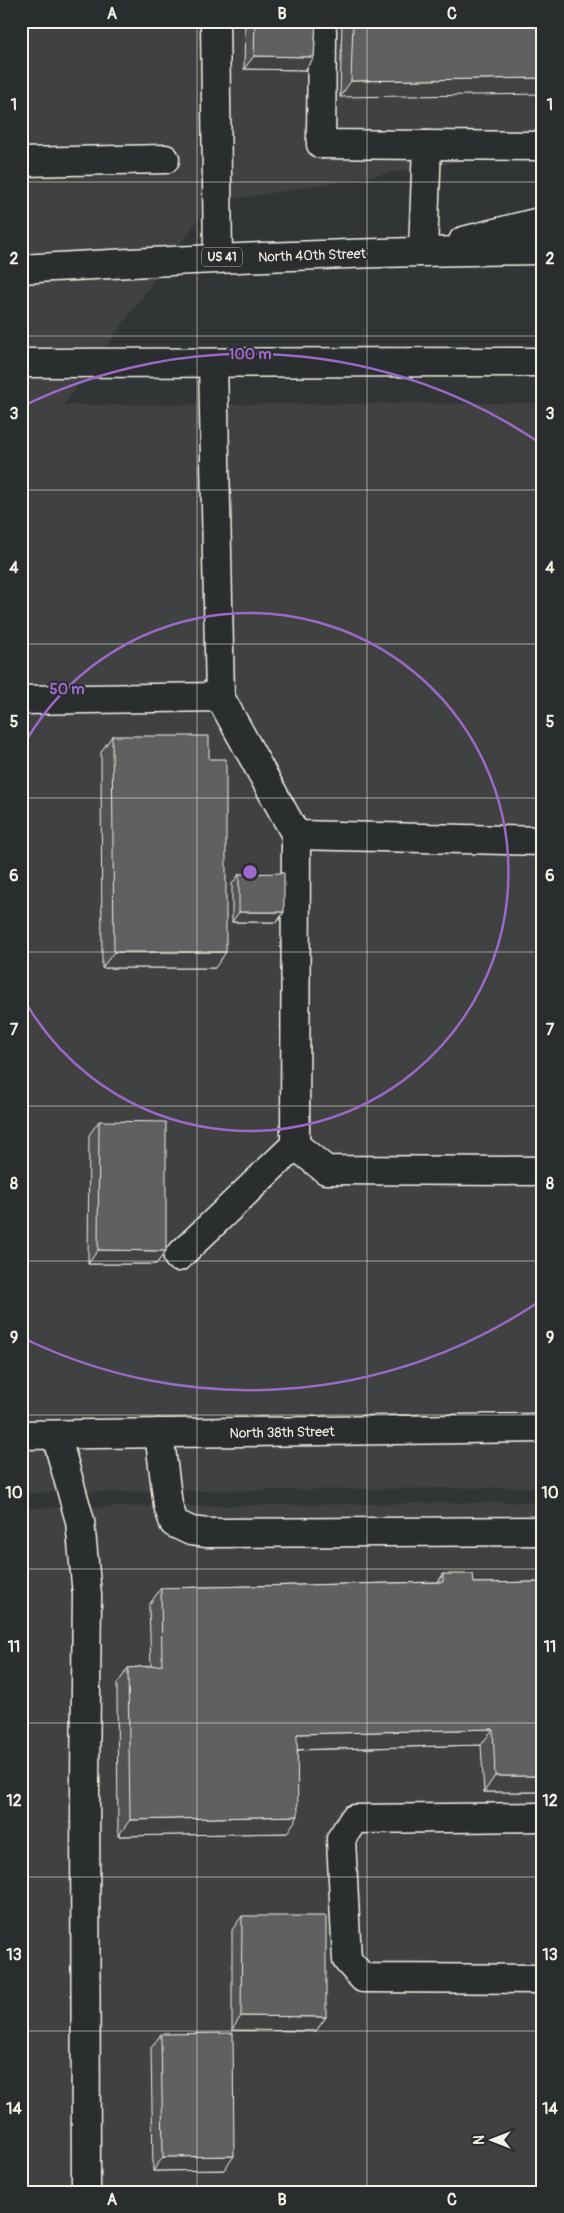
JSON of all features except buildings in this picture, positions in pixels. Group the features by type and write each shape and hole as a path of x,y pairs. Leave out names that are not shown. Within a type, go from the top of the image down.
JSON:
{"main road":[{"path":"215,21 218,258"},
{"path":"322,31 321,144 543,146"},
{"path":"423,251 428,145"},
{"path":"21,162 166,159"},
{"name":"US 41","path":"423,251 543,221"},
{"name":"North 40th Street","path":"21,270 218,258 423,251 543,250"},
{"path":"21,363 543,362"},
{"path":"178,1257 295,1145 296,836 220,697 213,363"},
{"path":"21,700 220,697"},
{"path":"296,836 543,841"},
{"path":"295,1145 326,1170 543,1171"},
{"name":"North 38th Street","path":"21,1435 543,1428"},
{"path":"159,1433 168,1505 174,1522 191,1531 207,1533 543,1531"},
{"path":"56,1435 80,1521 87,1595 85,1780 86,2192"},
{"path":"543,1817 354,1819 341,1839 347,1960 362,1978 543,1979"}],"shaded area":[{"path":"21,21 543,21 543,140 506,154 210,203 64,405 543,403 543,1487 21,1493"},
{"path":"543,1502 543,2192 21,2192 21,1508"}]}
